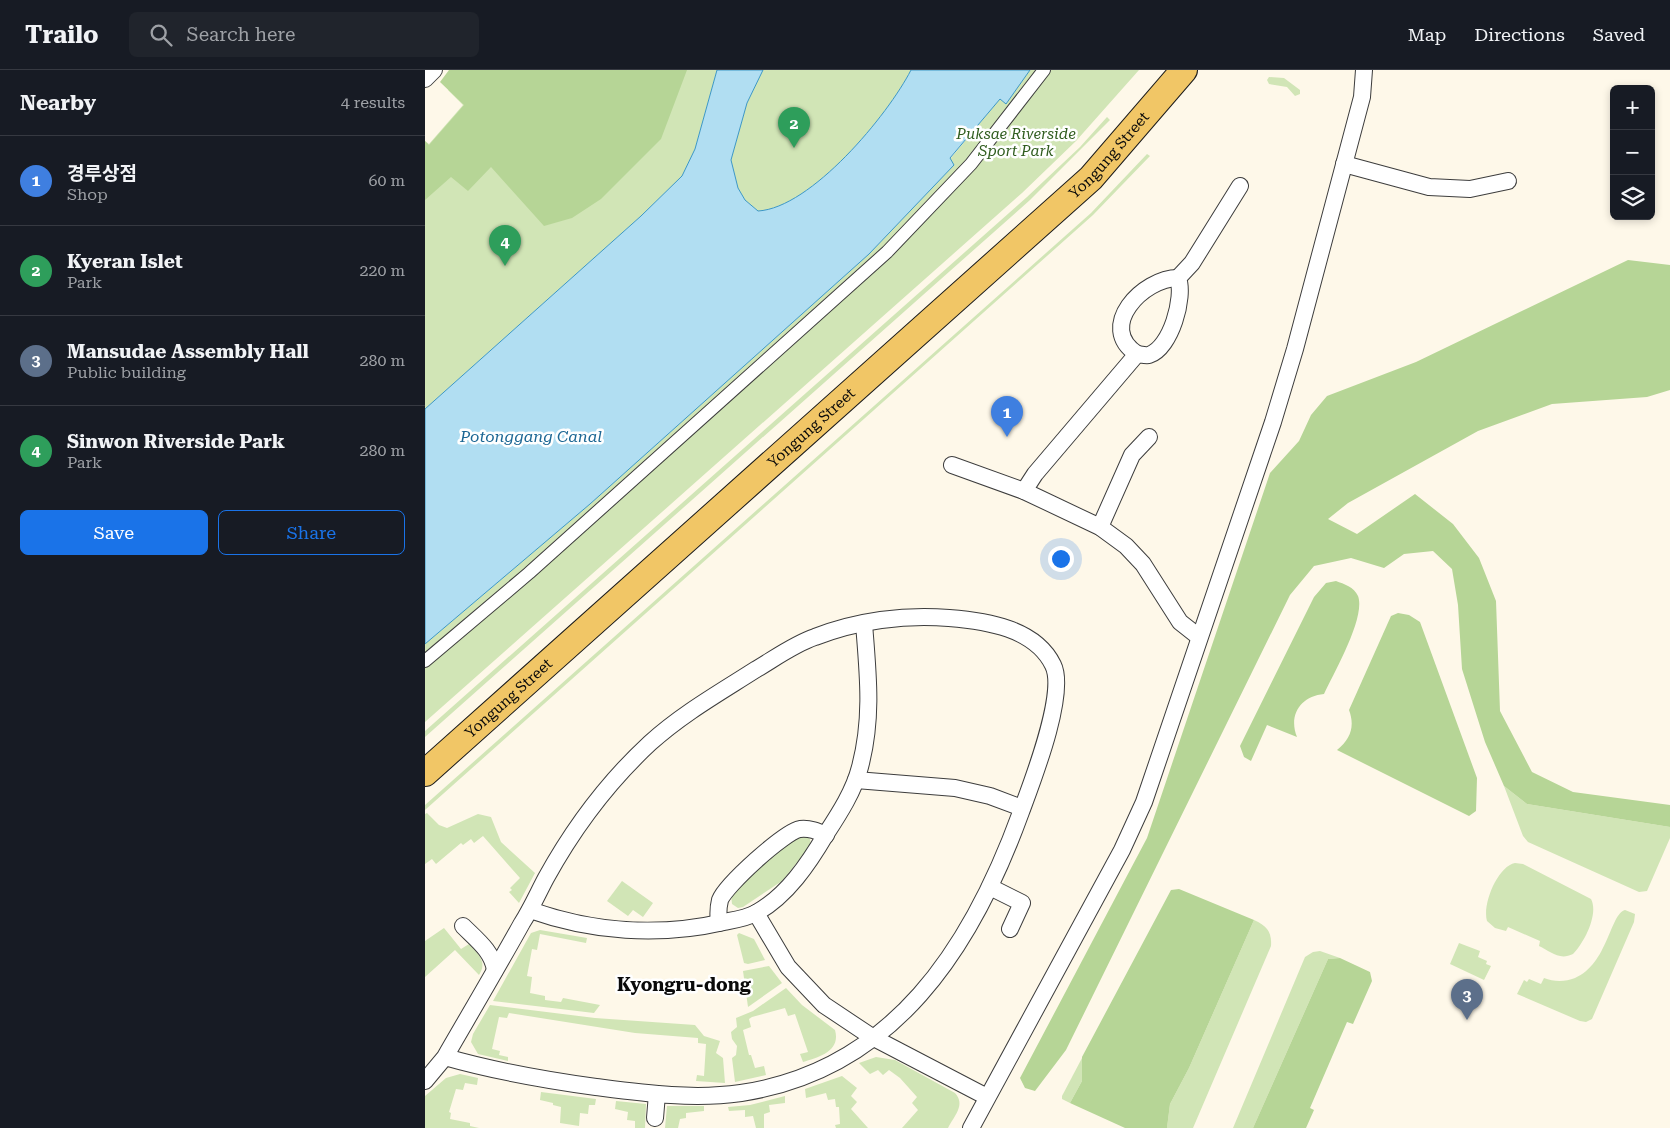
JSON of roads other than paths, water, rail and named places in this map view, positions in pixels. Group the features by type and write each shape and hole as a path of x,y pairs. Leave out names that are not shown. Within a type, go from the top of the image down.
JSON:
{"main road":[{"name":"Yongung Street","path":"425,772 1091,178 1185,70"}],"street":[{"path":"425,80 434,70"},
{"path":"425,661 529,573 893,246 971,164 1045,70"},
{"path":"971,1128 1122,850 1144,802 1273,422 1295,349 1361,97 1364,70"},
{"path":"1344,164 1429,187 1470,189 1508,181"},
{"path":"1178,278 1182,288 1169,334 1161,346 1149,355 1137,354 1130,350 1122,338 1120,327 1125,312 1148,287 1167,278 1178,278 1192,263 1241,186"},
{"path":"1024,492 1035,474 1137,354"},
{"path":"1100,527 1132,454 1149,437"},
{"path":"952,465 1024,492 1100,527 1127,546 1143,564 1181,622 1199,637"},
{"path":"428,1071 445,1057 547,877 583,821 627,767 653,741 710,697 812,637 896,618 934,617 969,620 1013,630 1033,641 1045,651 1057,673 1058,684 1040,758 990,887 958,946 937,976 903,1015 848,1056 826,1068 773,1086 738,1093 707,1095 657,1094 550,1079 481,1067 445,1057"},
{"path":"530,910 577,924 629,930 659,931 719,923 756,913 788,887 809,864 856,780 864,750 870,696 864,624"},
{"path":"856,780 955,788 990,796 1022,808"},
{"path":"719,923 717,914 721,899 729,886 767,851 798,829 811,829 825,835"},
{"path":"990,887 1023,903 1010,929"},
{"path":"756,913 773,946 788,967 824,1005 872,1037 987,1097"},
{"path":"463,926 490,953 495,970"},
{"path":"655,1118 657,1094"}],"water":[{"name":"Potonggang Canal","path":"717,70 763,70 747,103 731,160 738,188 745,200 758,211 779,206 801,194 824,177 846,156 885,111 911,70 1030,70 1006,104 1000,99 950,158 954,165 869,254 590,504 425,644 425,409 641,216 682,176 695,149"}],"place":[{"name":"Kyeran Islet","path":"794,148"},
{"name":"Sinwon Riverside Park","path":"505,266"},
{"name":"경루상점","path":"1007,437"},
{"name":"Mansudae Assembly Hall","path":"1467,1020"}],"district":[{"name":"Kyongru-dong","path":"684,985"}],"park label":[{"name":"Puksae Riverside Sport Park","path":"1016,142"}]}
